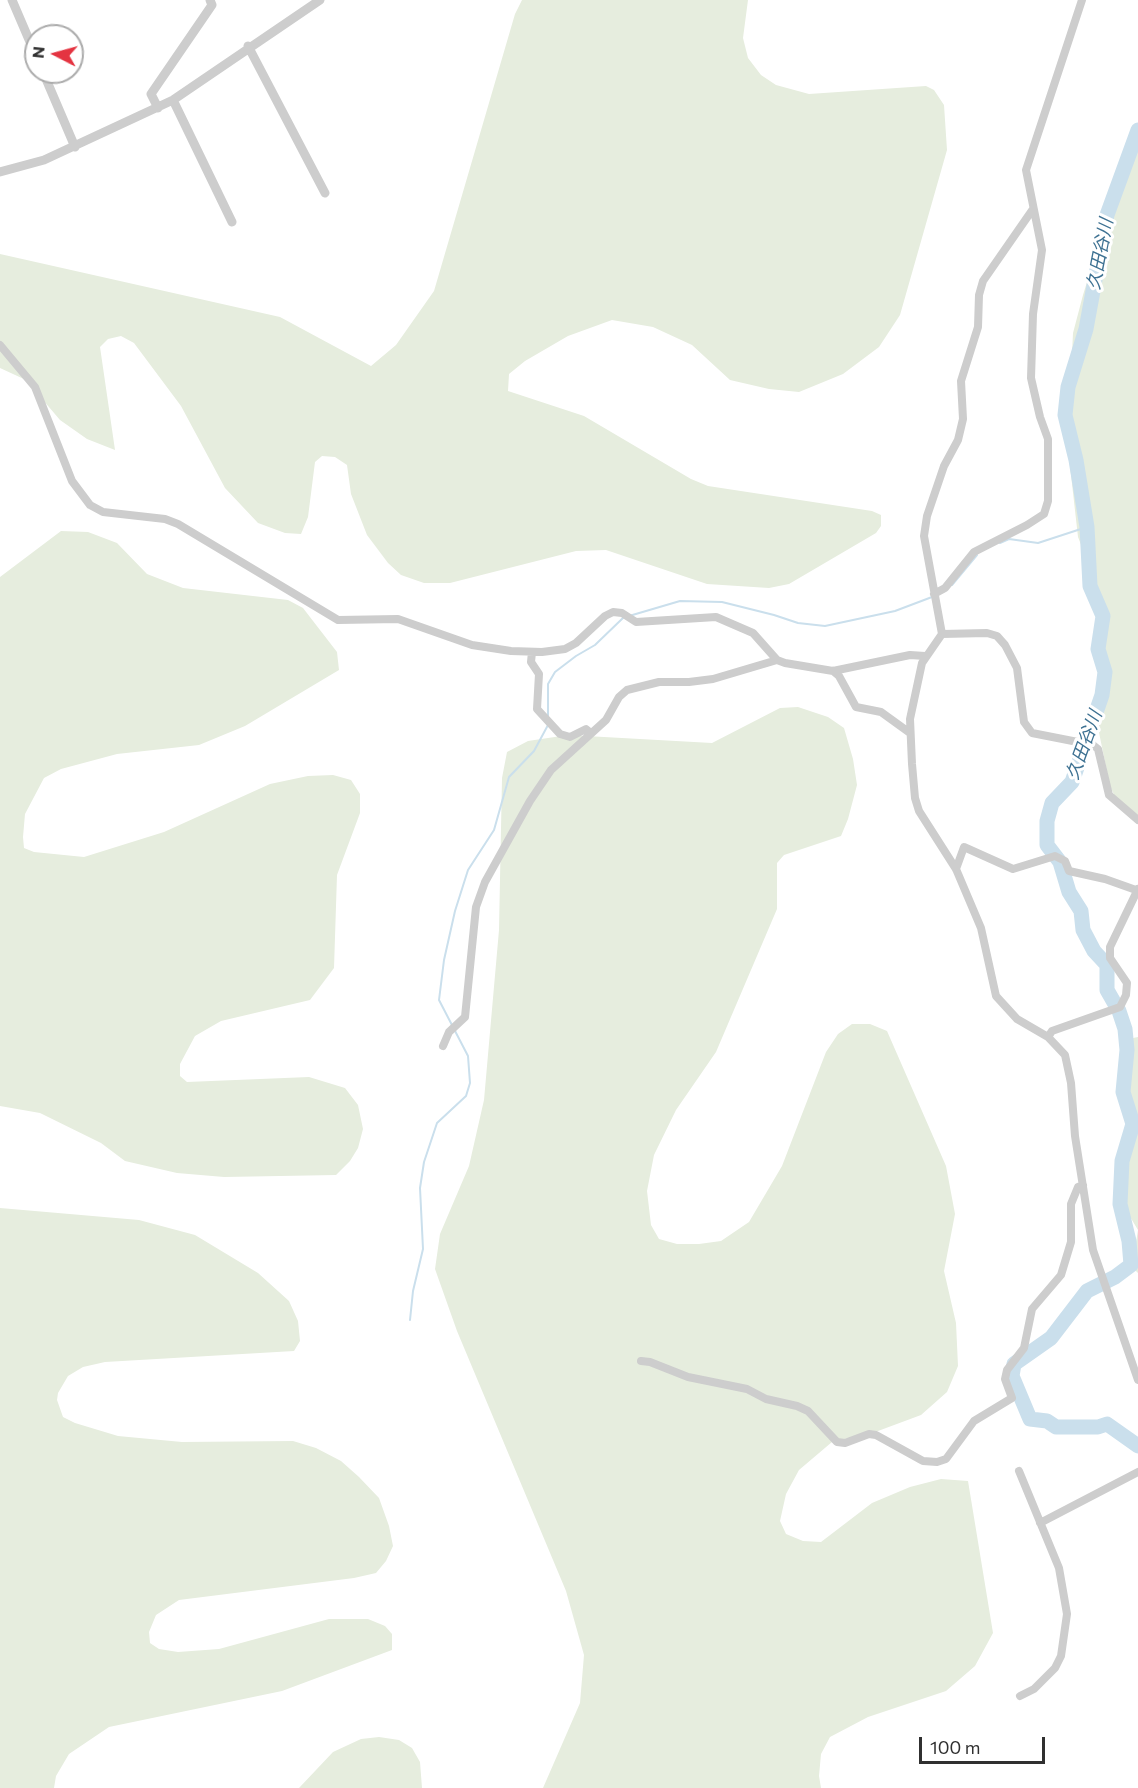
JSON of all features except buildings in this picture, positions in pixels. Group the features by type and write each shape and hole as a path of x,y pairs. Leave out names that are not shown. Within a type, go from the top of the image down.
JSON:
{"street":[{"path":"12,0 24,28"},
{"path":"158,108 151,94 212,5 210,0"},
{"path":"0,172 44,160 173,100 248,46 320,0"},
{"path":"934,594 945,588 974,552 1044,514 1048,501 1048,439 1040,417 1031,378 1033,314 1042,250 1039,225 1033,209 1026,170 1082,0"},
{"path":"248,46 325,193"},
{"path":"48,84 75,147"},
{"path":"173,100 232,222"},
{"path":"1033,209 983,281 979,295 978,327 961,381 963,419 958,440 944,466 927,516 924,536 942,634 925,656 910,719 915,798 919,811 956,869 981,927 996,996 1017,1019 1048,1037 1065,1055 1093,1250 1138,1380"},
{"path":"0,345 35,387 72,481 90,506 103,512 165,519 178,524 338,620 398,619 472,645 532,652 565,649 576,643 605,616 613,612 636,622 716,617 753,633 777,660"},
{"path":"942,634 987,633 997,636 1005,645 1017,668 1024,722 1032,733 1093,745 1098,749 1109,795 1138,820"},
{"path":"532,652 531,662 539,675 537,709 560,734 570,736 586,729 591,732"},
{"path":"442,1046 449,1032 465,1017 476,907 485,882 530,801 551,770 606,720 620,698 641,685 713,679 777,660 833,671 910,655 925,656"},
{"path":"833,671 839,676 856,707 881,712 910,733"},
{"path":"956,869 964,847 1013,869 1055,856 1065,861 1069,871 1105,879 1137,890 1122,927 1110,947 1110,958 1127,983 1126,995 1120,1007 1052,1031 1048,1037"},
{"path":"641,1361 650,1362 688,1377 747,1389 766,1399 797,1406 808,1412 837,1442 845,1443 869,1434 876,1435 923,1461 937,1462 946,1458 975,1421 1012,1398 1005,1379 1007,1370 1024,1348 1032,1310 1061,1275 1071,1242 1071,1204 1078,1187 1083,1185"},
{"path":"1019,1471 1059,1568 1067,1614 1061,1656 1055,1668 1034,1689 1020,1696"},
{"path":"1040,1523 1138,1472"}],"green space":[{"path":"522,0 748,0 743,38 748,58 761,75 776,85 809,94 926,86 934,90 944,105 947,150 900,315 879,347 843,374 799,392 769,389 730,380 692,345 653,327 612,320 568,336 525,361 509,374 508,391 584,416 691,479 708,486 872,511 881,515 881,526 876,533 789,584 769,588 707,584 606,550 576,551 450,583 424,583 401,575 388,563 367,535 351,494 347,465 335,457 322,456 315,462 308,517 301,534 285,533 258,523 225,488 181,406 134,343 121,336 108,339 100,347 115,450 87,439 60,420 26,380 0,368 0,254 280,317 371,366 396,345 434,291 515,14"},
{"path":"1138,144 1138,817 1117,801 1110,786 1096,718 1106,679 1101,647 1105,613 1095,592 1091,570 1078,537 1070,466 1069,415 1073,333 1102,233"},
{"path":"61,531 88,532 117,543 147,574 183,588 288,600 303,608 337,652 339,670 245,726 199,745 117,754 61,769 44,778 25,814 23,837 24,848 34,852 84,857 164,832 270,784 308,776 333,775 351,780 360,794 360,813 337,875 334,968 310,1000 221,1021 195,1036 180,1064 180,1076 187,1082 309,1077 345,1088 358,1105 363,1129 358,1148 350,1161 336,1175 224,1177 177,1173 125,1161 101,1143 40,1113 0,1106 0,577"},
{"path":"798,707 828,717 844,728 853,759 857,785 848,819 841,836 784,855 777,863 777,909 716,1052 676,1110 654,1155 647,1191 651,1225 659,1239 677,1244 699,1244 721,1241 749,1222 782,1166 826,1052 838,1034 852,1024 870,1024 887,1031 946,1166 955,1214 944,1271 956,1323 958,1366 947,1392 921,1415 878,1431 832,1442 799,1470 786,1494 780,1521 786,1534 803,1541 821,1542 872,1503 910,1487 941,1479 968,1481 993,1633 975,1666 946,1691 868,1717 830,1737 821,1754 819,1776 821,1788 543,1788 580,1703 584,1655 566,1591 457,1331 435,1269 440,1234 469,1166 484,1100 499,930 502,778 507,752 528,741 568,735 712,743 780,708"},
{"path":"1138,1037 1138,1230 1123,1205 1123,1177 1136,1129 1121,1081 1128,1039"},
{"path":"0,1208 139,1220 195,1235 258,1273 289,1301 298,1321 300,1341 294,1351 105,1362 83,1367 68,1376 58,1393 57,1400 63,1417 118,1436 182,1442 293,1441 316,1448 341,1461 379,1498 389,1526 393,1546 386,1561 376,1573 354,1578 179,1600 156,1615 149,1632 150,1643 159,1649 178,1652 219,1649 329,1619 368,1619 385,1626 392,1634 392,1650 282,1691 109,1727 69,1754 56,1776 54,1788 0,1788"},
{"path":"1138,1230 1138,1273 1132,1267"},
{"path":"379,1737 399,1740 412,1748 420,1762 422,1788 299,1788 333,1752 361,1739"}],"waterway":[{"name":"久田谷川","path":"1138,130 1107,215 1086,329 1068,387 1065,415 1076,460 1087,527 1090,586 1103,616 1098,649 1105,672 1102,695 1072,782 1052,803 1047,821 1047,845 1060,862 1069,892 1081,911 1083,930 1094,951 1107,965 1107,990 1119,1011 1125,1029 1127,1050 1123,1092 1133,1124 1122,1161 1120,1204 1129,1241 1131,1265 1115,1277 1087,1291 1051,1338 1014,1364 1012,1376 1030,1419 1047,1421 1056,1427 1098,1427 1107,1424 1138,1446"},
{"path":"1000,543 1009,539 1038,543 1087,527"},
{"path":"952,585 977,555"},
{"path":"629,616 680,601 722,602 798,623 825,626 895,611 932,597"},
{"path":"548,716 548,684 555,672 595,645 624,617"},
{"path":"410,1320 413,1291 423,1249 420,1188 424,1162 437,1123 466,1096 470,1083 468,1056 439,1000 444,960 455,911 468,870 494,830 509,777 534,751 548,725"}]}
